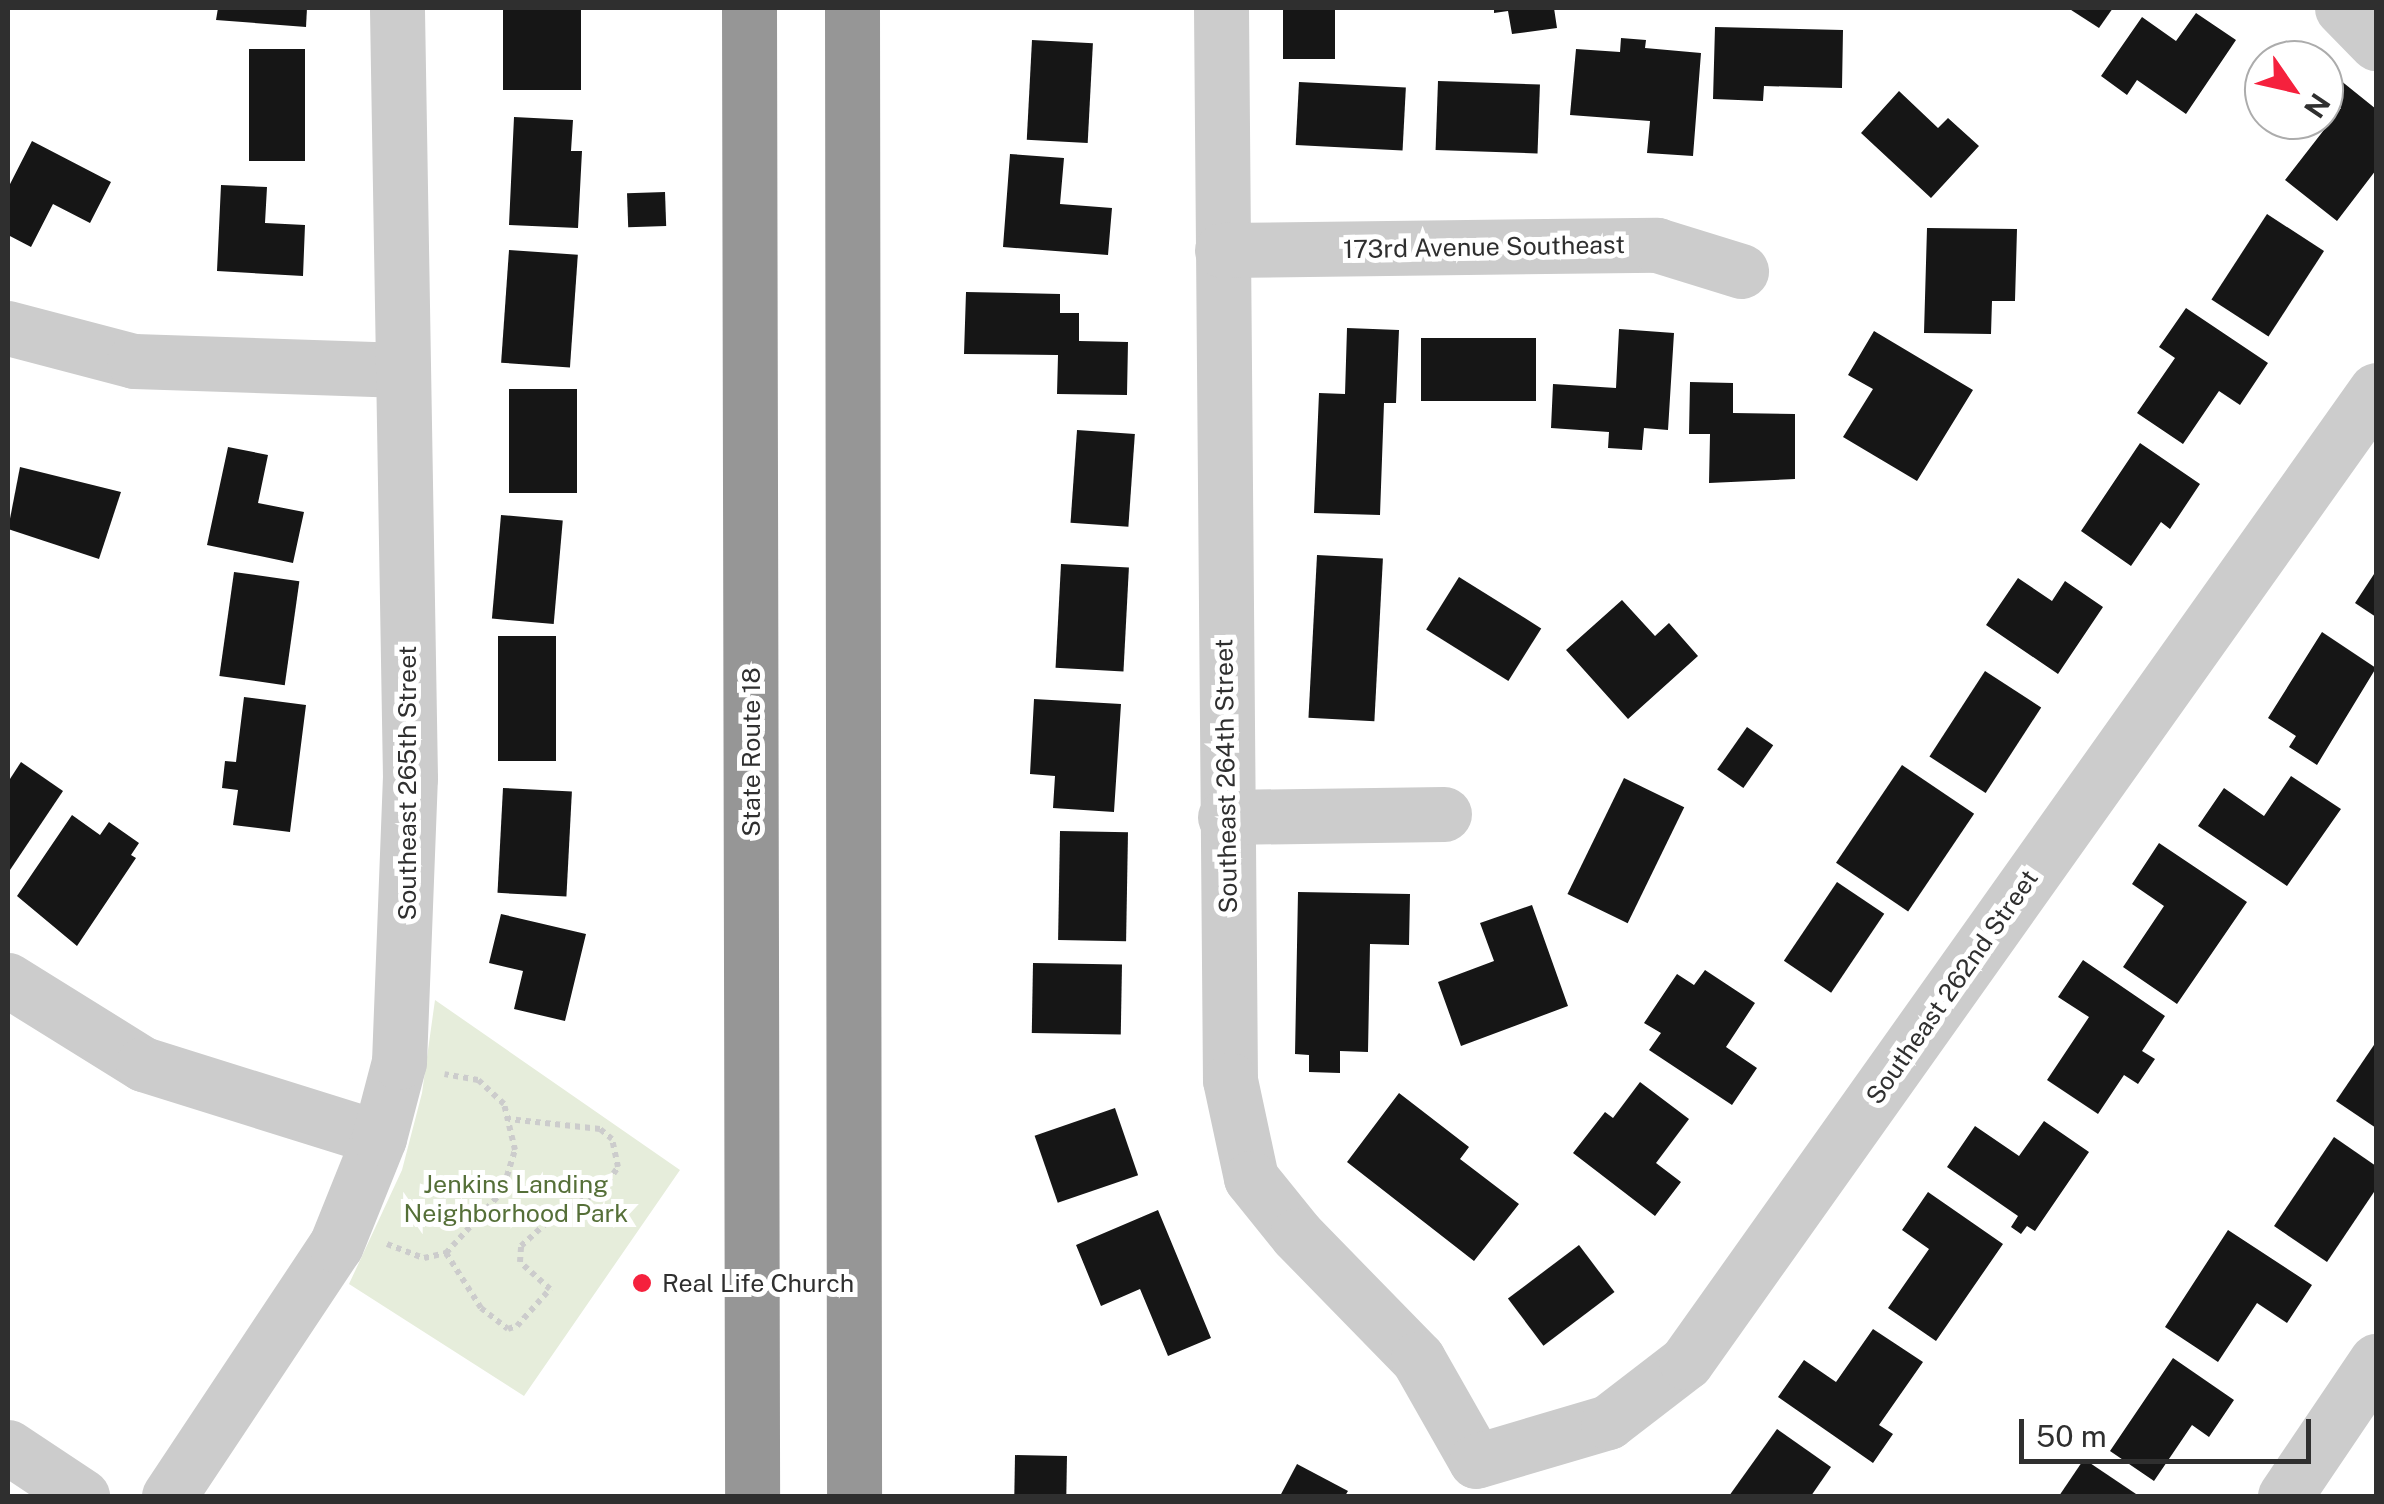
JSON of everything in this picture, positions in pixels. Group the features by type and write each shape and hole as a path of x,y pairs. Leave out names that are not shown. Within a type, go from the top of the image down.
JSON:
{"highway":[{"name":"State Route 18","path":"749,8 752,1496"},
{"path":"852,8 854,1496"}],"street":[{"name":"Southeast 265th Street","path":"169,1496 344,1228 379,1138 396,1075 406,992 410,778 397,8"},
{"name":"Southeast 264th Street","path":"1221,8 1230,1080 1251,1178 1297,1235 1418,1359 1471,1479"},
{"path":"2342,8 2376,44"},
{"name":"173rd Avenue Southeast","path":"1222,250 1658,245 1742,272"},
{"path":"8,328 134,360 403,370"},
{"name":"Southeast 262nd Street","path":"1471,1479 1608,1422 1686,1362 2376,390"},
{"path":"1225,817 1444,814"},
{"path":"8,980 143,1064 379,1138"},
{"path":"2285,1496 2376,1361"},
{"path":"8,1447 82,1496"}],"path":[{"path":"344,1228 424,1258 446,1254 501,1193 515,1150 509,1118 491,1091 463,1074 396,1075"},
{"path":"446,1254 481,1308 508,1329 517,1326 550,1289 520,1262 521,1246 553,1217 602,1190 618,1167 612,1140 600,1129 509,1118"}],"green space":[{"name":"Jenkins Landing Neighborhood Park","path":"435,1000 680,1170 524,1396 349,1284 402,1170 422,1093"}],"building":[{"path":"218,8 307,8 306,27 216,20"},
{"path":"503,8 581,8 581,90 503,90"},
{"path":"1283,8 1335,8 1335,59 1283,59"},
{"path":"1494,8 1554,8 1557,28 1512,34 1508,11 1494,13"},
{"path":"2068,8 2113,8 2099,28"},
{"path":"2196,13 2236,40 2186,114 2137,80 2127,95 2101,76 2142,17 2176,41"},
{"path":"1715,27 1843,30 1842,88 1764,86 1763,101 1713,99"},
{"path":"1621,38 1646,40 1645,48 1701,53 1693,156 1647,153 1650,121 1570,115 1576,49 1620,52"},
{"path":"1032,40 1093,43 1088,143 1027,140"},
{"path":"249,49 305,49 305,161 249,161"},
{"path":"1438,81 1540,85 1538,154 1436,150"},
{"path":"1299,82 1406,88 1403,151 1296,145"},
{"path":"2344,83 2376,109 2376,170 2337,221 2285,180 2316,140 2344,140"},
{"path":"1899,91 1938,128 1948,118 1979,146 1931,198 1861,133"},
{"path":"514,117 573,120 571,151 582,151 578,228 509,225"},
{"path":"32,141 111,182 90,223 53,204 31,247 8,235 8,188"},
{"path":"1010,154 1064,158 1060,204 1112,208 1108,255 1003,247"},
{"path":"221,185 267,187 265,223 305,225 303,276 217,271"},
{"path":"665,192 666,226 628,227 627,193"},
{"path":"2267,214 2324,251 2268,337 2211,300"},
{"path":"1927,228 2017,229 2015,301 1992,301 1991,334 1924,333"},
{"path":"509,250 578,255 570,368 501,363"},
{"path":"966,292 1060,294 1060,313 1079,313 1079,341 1128,342 1127,395 1057,394 1058,355 964,354"},
{"path":"2186,308 2268,363 2240,405 2219,391 2183,444 2137,413 2175,358 2159,347"},
{"path":"1347,328 1399,330 1396,403 1384,403 1380,515 1314,513 1319,393 1345,394"},
{"path":"1619,329 1674,333 1668,430 1644,428 1642,450 1608,448 1609,432 1551,428 1553,384 1616,388"},
{"path":"1874,331 1973,390 1917,481 1843,437 1873,389 1848,375"},
{"path":"1421,338 1536,338 1536,401 1421,401"},
{"path":"1690,382 1733,383 1733,413 1795,414 1795,479 1709,483 1710,434 1689,434"},
{"path":"509,389 577,389 577,493 509,493"},
{"path":"1077,430 1135,434 1128,527 1071,523"},
{"path":"2140,443 2200,484 2170,529 2161,522 2131,566 2081,531"},
{"path":"228,447 268,455 258,503 304,512 293,563 207,545"},
{"path":"20,467 121,492 99,559 8,529"},
{"path":"501,515 563,520 554,624 492,619"},
{"path":"1317,555 1383,558 1374,721 1308,718"},
{"path":"1061,564 1129,568 1123,671 1056,668"},
{"path":"2376,571 2376,617 2355,603"},
{"path":"234,572 299,581 285,685 219,676"},
{"path":"1459,577 1541,628 1508,681 1426,630"},
{"path":"2018,578 2052,601 2065,581 2103,607 2058,674 1986,625"},
{"path":"1622,600 1655,636 1669,623 1698,656 1628,719 1566,650"},
{"path":"2322,632 2376,668 2317,765 2289,747 2296,736 2268,718"},
{"path":"498,636 556,636 556,761 498,761"},
{"path":"1985,671 2041,707 1986,793 1929,757"},
{"path":"244,697 306,705 290,832 233,825 238,790 222,788 225,761 236,762"},
{"path":"1034,699 1121,704 1114,812 1053,808 1055,776 1030,774"},
{"path":"1747,727 1773,745 1743,788 1717,770"},
{"path":"21,762 63,791 8,873 8,782"},
{"path":"1902,765 1974,814 1908,911 1836,863"},
{"path":"2291,776 2341,809 2287,886 2198,826 2224,788 2264,816"},
{"path":"1624,778 1684,807 1628,923 1567,894"},
{"path":"503,788 572,792 566,896 498,893"},
{"path":"72,815 100,835 109,822 139,843 131,855 136,858 77,946 17,896"},
{"path":"1060,831 1128,832 1126,941 1058,940"},
{"path":"2159,843 2247,902 2177,1004 2123,967 2164,906 2132,884"},
{"path":"1837,882 1884,914 1831,993 1784,961"},
{"path":"1298,892 1410,894 1409,945 1370,944 1368,1052 1340,1051 1340,1073 1309,1072 1309,1055 1295,1054"},
{"path":"1532,905 1568,1006 1461,1046 1438,982 1494,961 1480,923"},
{"path":"501,914 586,934 565,1021 514,1009 523,971 489,963"},
{"path":"2083,960 2165,1016 2142,1051 2155,1059 2138,1084 2124,1075 2098,1114 2047,1080 2089,1017 2058,997"},
{"path":"1033,963 1122,965 1121,1035 1032,1033"},
{"path":"1705,970 1755,1003 1726,1047 1757,1068 1732,1105 1649,1050 1661,1033 1644,1023 1677,974 1694,985"},
{"path":"2376,1042 2376,1128 2336,1101"},
{"path":"1640,1082 1689,1119 1656,1163 1681,1182 1655,1216 1573,1153 1605,1112 1613,1118"},
{"path":"1399,1093 1469,1147 1460,1159 1519,1204 1474,1261 1347,1162"},
{"path":"1115,1108 1138,1175 1058,1203 1035,1136"},
{"path":"2044,1121 2089,1152 2035,1231 2027,1226 2021,1234 2011,1227 2018,1216 1947,1167 1975,1126 2019,1156"},
{"path":"2334,1137 2376,1166 2376,1189 2327,1262 2274,1226"},
{"path":"1928,1192 2003,1244 1936,1341 1888,1308 1929,1249 1902,1230"},
{"path":"1158,1210 1211,1338 1168,1356 1140,1289 1101,1306 1076,1245"},
{"path":"2228,1230 2312,1285 2287,1323 2257,1303 2218,1362 2165,1327"},
{"path":"1579,1245 1615,1292 1543,1346 1508,1299"},
{"path":"1873,1329 1923,1362 1879,1425 1893,1434 1873,1463 1778,1397 1804,1360 1836,1382"},
{"path":"2173,1358 2234,1400 2209,1437 2192,1425 2154,1481 2110,1451"},
{"path":"1777,1429 1831,1467 1811,1496 1729,1496"},
{"path":"1015,1455 1067,1456 1066,1496 1014,1495"},
{"path":"2084,1459 2139,1496 2059,1496"},
{"path":"1297,1464 1348,1491 1345,1496 1280,1496"}],"place":[{"name":"Real Life Church","path":"642,1283"}]}
